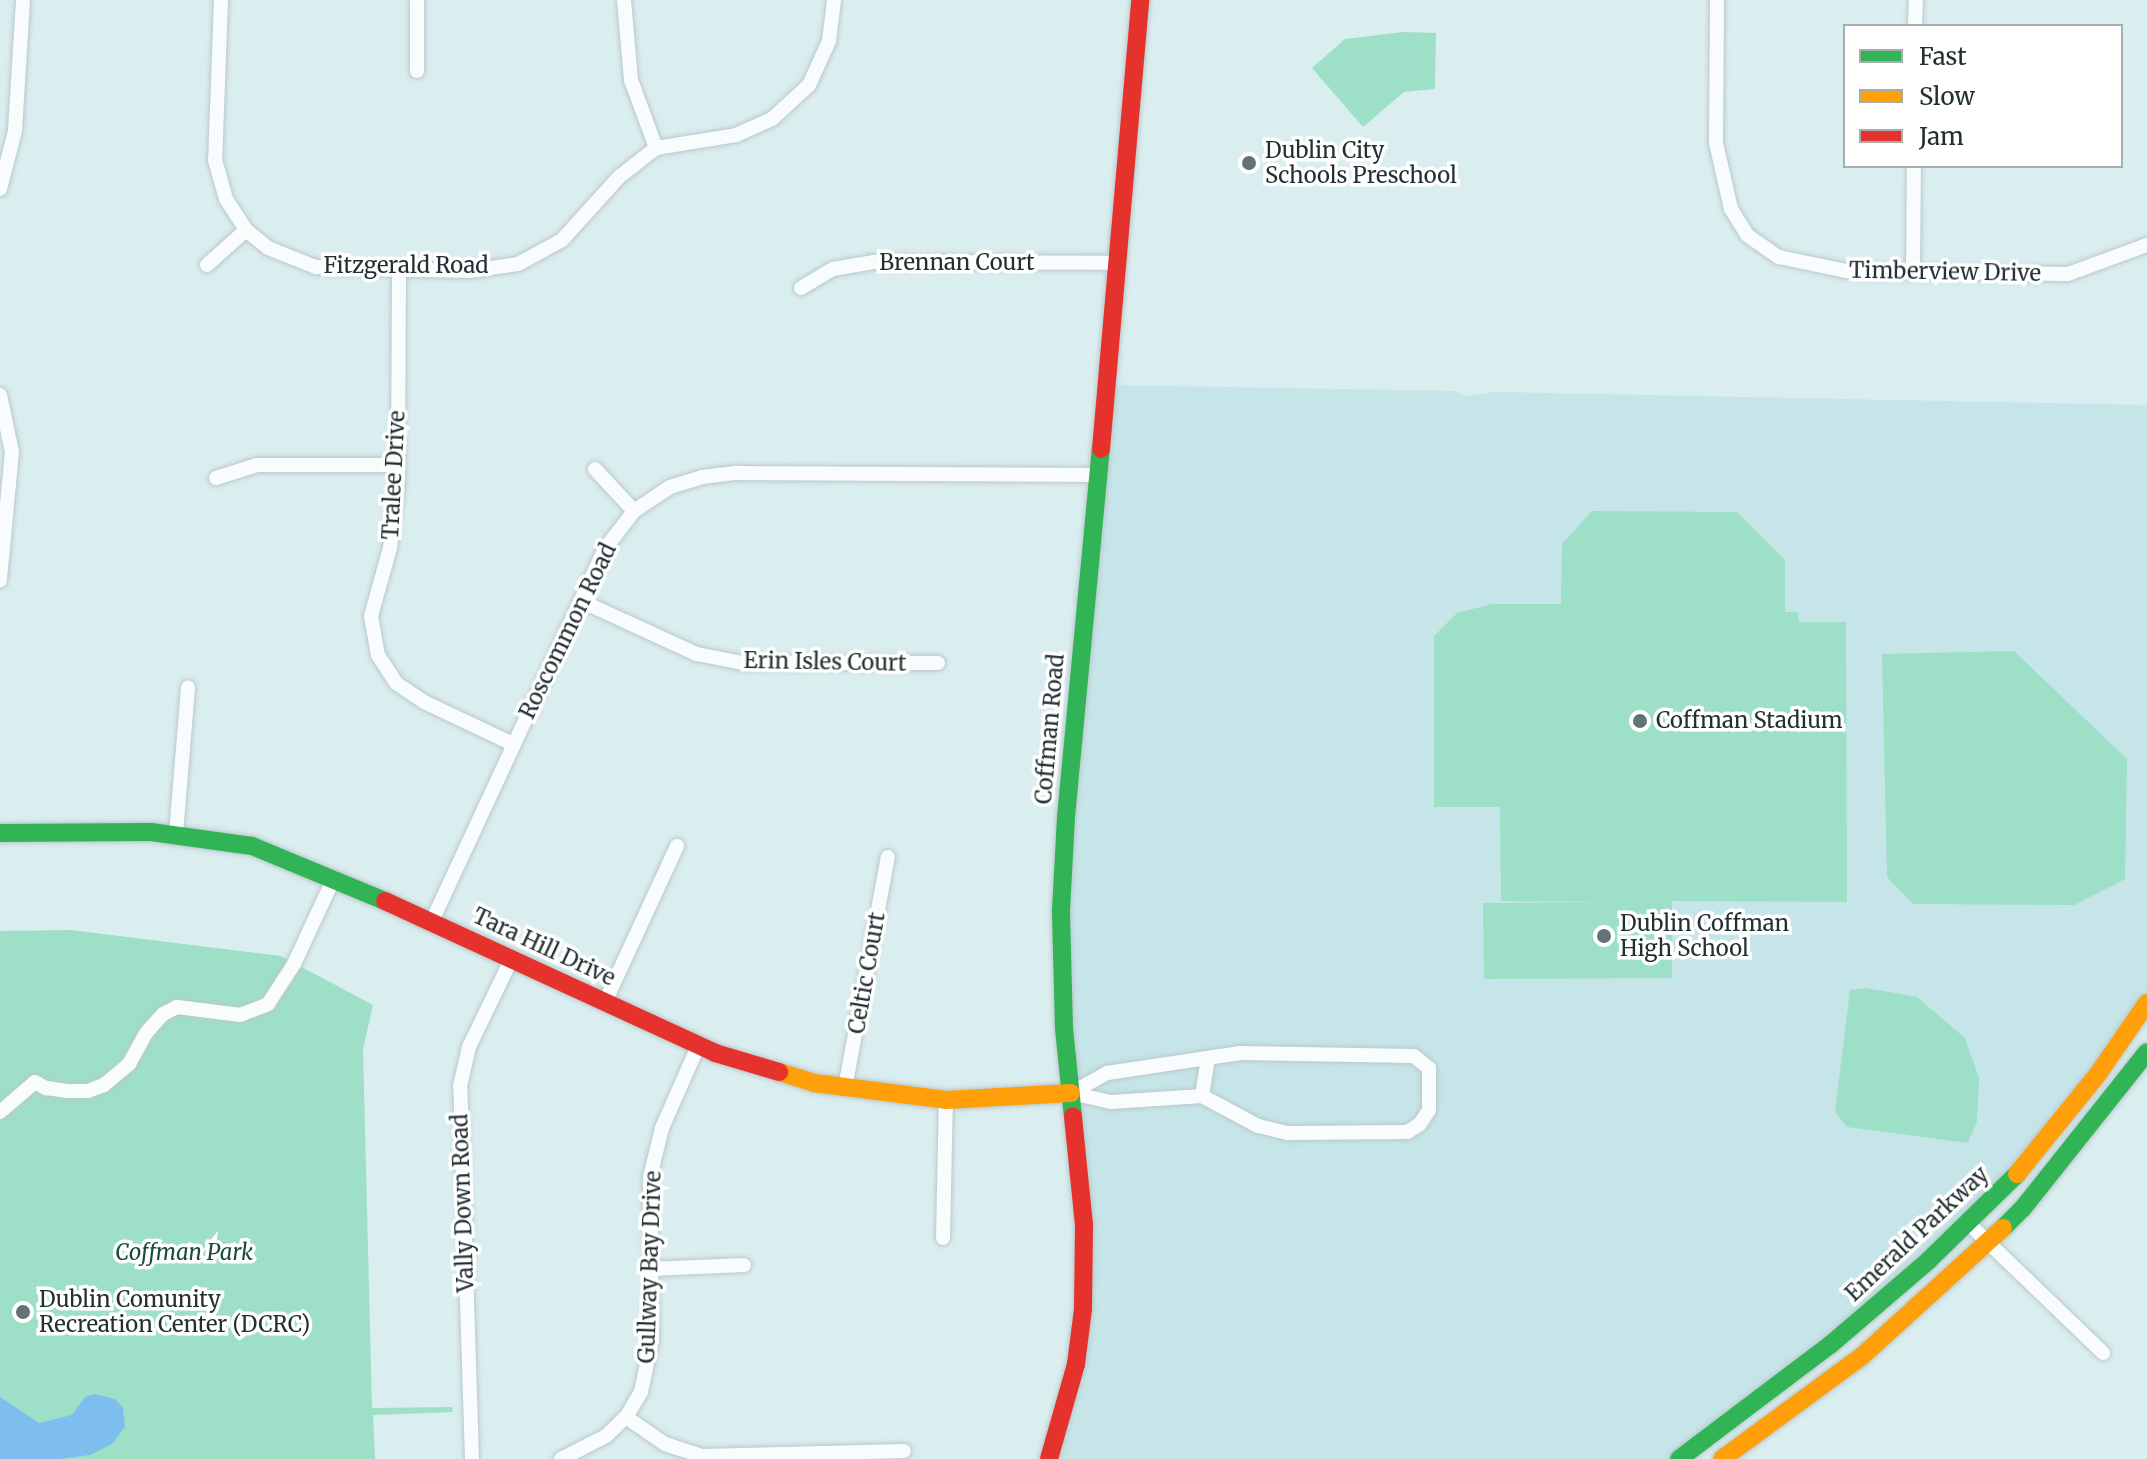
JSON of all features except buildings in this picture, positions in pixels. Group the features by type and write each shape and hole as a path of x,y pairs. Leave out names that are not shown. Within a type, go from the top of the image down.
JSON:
{"main road":[{"name":"Coffman Road","path":"1049,1459 1076,1364 1082,1312 1084,1225 1064,1028 1061,910 1096,475 1119,263 1140,0"},
{"name":"Tara Hill Drive","path":"0,833 176,834 252,846 432,921 715,1053 814,1083 946,1100 1071,1093"},
{"name":"Emerald Parkway","path":"1679,1459 1830,1345 1929,1260 2023,1169 2098,1074 2147,1003"},
{"path":"1722,1459 1861,1357 1988,1242 2023,1208 2147,1052"}],"street":[{"path":"0,189 23,0"},
{"path":"207,265 246,230 226,199 215,160 221,0"},
{"path":"417,0 417,71"},
{"path":"624,0 631,80 656,148"},
{"name":"Fitzgerald Road","path":"246,230 268,248 296,261 338,269 469,271 518,264 562,240 619,177 656,148 736,135 772,119 809,85 829,41 834,0"},
{"name":"Timberview Drive","path":"1717,0 1716,143 1731,209 1747,235 1779,257 1846,271 2068,274 2147,245"},
{"path":"1915,24 1916,0"},
{"path":"1913,272 1914,168"},
{"name":"Brennan Court","path":"801,288 833,269 874,262 1119,263"},
{"name":"Tralee Drive","path":"399,271 398,465 390,548 371,616 378,655 396,683 424,702 513,744"},
{"path":"0,395 12,452 0,580"},
{"path":"216,478 257,465 398,465"},
{"path":"595,469 634,511"},
{"name":"Roscommon Road","path":"432,921 604,550 634,511 670,487 702,477 737,473 1096,475"},
{"name":"Erin Isles Court","path":"581,601 697,654 743,663 938,663"},
{"path":"176,834 188,687"},
{"path":"605,1002 677,846"},
{"name":"Celtic Court","path":"845,1088 888,857"},
{"path":"0,1112 35,1082 46,1088 67,1091 88,1091 104,1085 129,1064 146,1033 163,1014 177,1007 240,1015 255,1011 277,995 334,878"},
{"name":"Vally Down Road","path":"472,1459 460,1086 469,1047 512,958"},
{"name":"Gullway Bay Drive","path":"561,1459 606,1436 626,1417 641,1392 649,1364 648,1203 655,1153 699,1044"},
{"path":"1241,1053 1414,1056 1429,1068 1429,1110 1420,1124 1407,1132 1287,1133 1266,1129 1202,1096 1111,1102 1071,1093 1107,1073 1241,1053"},
{"path":"1202,1096 1208,1058"},
{"path":"943,1238 946,1100"},
{"path":"1967,1222 2103,1353"},
{"path":"650,1269 744,1265"},
{"path":"626,1417 665,1444 702,1456 904,1451"}],"shaded area":[{"name":"Dublin Coffman High School","path":"1106,385 1455,391 1466,396 1495,392 2147,405 2147,1003 2023,1169 1679,1459 1049,1459 1080,1337 1061,962"}],"green space":[{"path":"1404,32 1436,33 1435,89 1404,92 1363,127 1312,68 1345,39"},
{"name":"Coffman Stadium","path":"1592,511 1737,512 1785,560 1785,612 1798,612 1799,622 1846,622 1847,902 1672,901 1672,978 1484,979 1483,903 1617,902 1501,901 1500,807 1434,807 1434,636 1457,613 1492,604 1561,604 1562,544"},
{"path":"2014,651 2127,759 2125,879 2074,905 1913,904 1887,877 1882,654"},
{"name":"Coffman Park","path":"71,930 281,956 373,1005 363,1049 372,1408 452,1407 453,1412 373,1415 375,1459 0,1459 0,931"},
{"path":"1866,988 1917,997 1965,1038 1979,1078 1977,1121 1968,1143 1847,1127 1835,1112 1850,990"}],"water":[{"path":"95,1394 115,1399 123,1408 125,1427 112,1444 90,1455 60,1459 0,1459 0,1397 39,1423 72,1415 85,1397"}],"traffic: fast":[{"path":"1073,1117 1064,1028 1061,910 1066,817 1101,449"},
{"path":"0,833 151,832 252,846 385,901"},
{"path":"2003,1228 2023,1208 2147,1052"},
{"path":"1679,1459 1830,1345 1929,1260 2017,1174"}],"traffic: slow":[{"path":"2017,1174 2098,1074 2147,1003"},
{"path":"779,1072 814,1083 946,1100 1071,1093"},
{"path":"1722,1459 1861,1357 2003,1228"}],"traffic: jam":[{"path":"1101,449 1140,0"},
{"path":"385,901 715,1053 779,1072"},
{"path":"1049,1459 1076,1364 1083,1309 1084,1225 1073,1117"}],"place":[{"name":"Dublin City Schools Preschool","path":"1249,163"},
{"name":"Coffman Stadium","path":"1640,721"},
{"name":"Dublin Coffman High School","path":"1604,936"},
{"name":"Dublin Comunity Recreation Center (DCRC)","path":"23,1312"}]}
